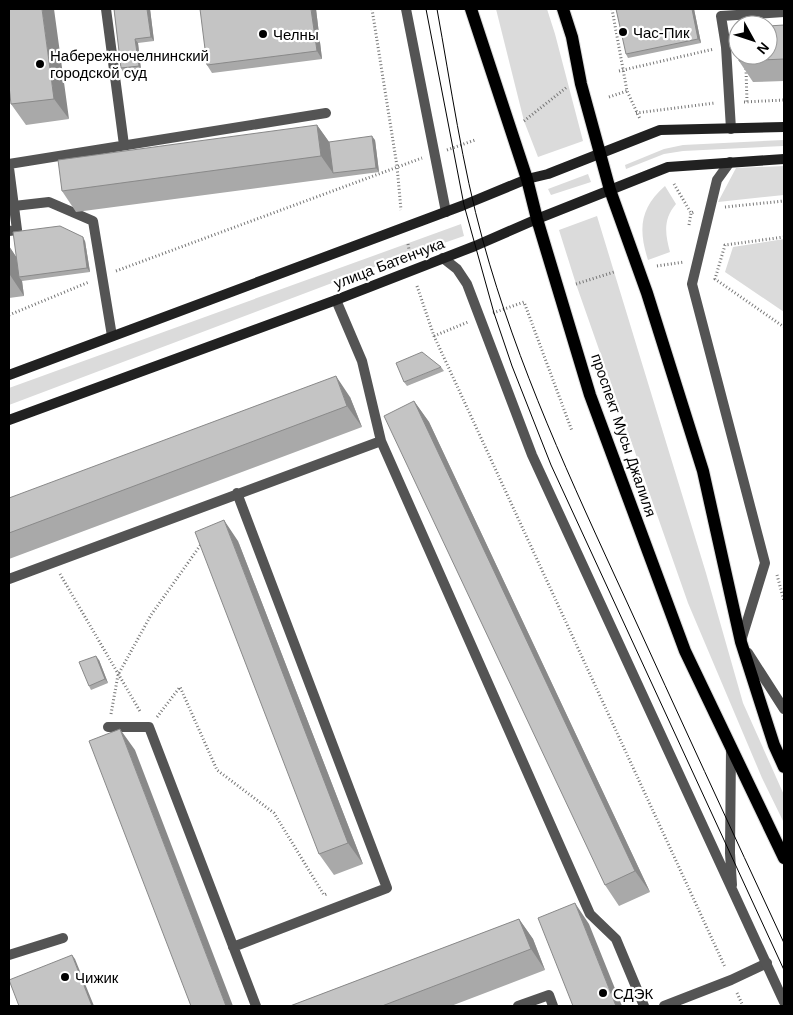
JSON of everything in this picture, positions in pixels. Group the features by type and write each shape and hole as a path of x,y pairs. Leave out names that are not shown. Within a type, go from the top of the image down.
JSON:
{"main road":[{"name":"проспект Мусы Джалиля","path":"471,9 527,179 537,219 590,395 685,651 784,858"},
{"path":"563,9 572,37 581,84 599,155 647,293 703,471 741,642 774,745 784,767"},
{"name":"улица Батенчука","path":"9,375 446,212 527,179 548,174 599,155 660,130 784,127"},
{"name":"улица Батенчука","path":"9,420 336,300 668,167 784,159"}],"street":[{"path":"106,9 124,145"},
{"path":"406,9 446,212"},
{"path":"731,129 726,47 720,13 784,12"},
{"path":"9,164 326,113"},
{"path":"730,162 717,180 692,284 765,563 741,642 784,708"},
{"path":"9,168 17,230 9,232"},
{"path":"14,206 49,202 93,221 112,336"},
{"path":"443,258 457,269 467,284 532,455 784,1002"},
{"path":"336,300 362,361 381,441 590,914 616,939 644,1006"},
{"path":"9,579 236,493 381,441"},
{"path":"233,947 387,888 236,493"},
{"path":"108,726 149,727 256,1006"},
{"path":"731,746 730,853 733,894"},
{"path":"9,955 63,938"},
{"path":"664,1006 731,980 767,963"},
{"path":"518,1006 548,995 553,1006"}],"path":[{"path":"372,9 397,166 401,210"},
{"path":"612,9 627,91 640,119"},
{"path":"619,72 726,47"},
{"path":"672,49 674,58"},
{"path":"745,65 747,102"},
{"path":"524,120 568,86"},
{"path":"611,94 627,91"},
{"path":"636,112 729,102 784,100"},
{"path":"444,151 475,140"},
{"path":"9,315 102,276 425,157"},
{"path":"723,208 784,201"},
{"path":"784,237 725,245 714,279 784,327"},
{"path":"408,244 410,255"},
{"path":"576,284 614,272"},
{"path":"417,286 434,336 743,1006"},
{"path":"490,314 524,302 572,431"},
{"path":"434,336 468,322"},
{"path":"108,726 118,675 151,615 202,542"},
{"path":"54,562 149,727 180,687 217,770 274,814 324,895 332,892"}],"shaded area":[{"path":"496,9 547,9 583,141 538,157 524,121"},
{"path":"784,140 784,146 683,151 664,154 626,169 625,165 664,149 683,145"},
{"path":"784,166 784,195 718,202 736,168"},
{"path":"588,174 591,182 551,195 548,189"},
{"path":"665,186 676,204 669,215 666,227 670,252 648,260 643,238 643,220 650,202"},
{"path":"597,216 706,573 743,703 784,795 784,823 762,778 688,603 576,284 559,230"},
{"path":"461,224 464,236 377,266 9,405 9,388"},
{"path":"784,239 784,312 725,272 733,247"}],"building":[{"path":"9,9 42,9 54,99 11,104 9,86"},
{"path":"114,9 147,9 151,37 135,39 139,66 121,68"},
{"name":"Челны","path":"200,9 311,9 317,51 207,65"},
{"path":"616,9 692,9 698,39 626,54"},
{"path":"778,25 784,25 784,59 778,59"},
{"path":"317,125 321,156 62,191 58,160"},
{"path":"372,136 376,168 333,173 329,142"},
{"path":"60,226 83,237 87,268 19,277 13,232"},
{"path":"422,352 441,367 404,382 396,363"},
{"path":"336,376 347,406 9,533 9,498"},
{"path":"414,401 635,871 605,885 384,416"},
{"path":"224,520 348,843 319,854 195,532"},
{"path":"96,656 105,679 89,686 79,662"},
{"path":"120,729 226,1006 191,1006 89,741"},
{"path":"575,903 616,1006 573,1006 538,918"},
{"path":"519,919 531,949 382,1006 290,1006"},
{"path":"72,955 92,1006 19,1006 9,980"}],"tram line":[{"path":"426,9 464,205 494,313 512,366 551,465 784,970"},
{"path":"437,9 469,184 483,241 512,333 547,423 586,512 784,943"}],"place":[{"name":"Час-Пик","path":"623,32"},
{"name":"Челны","path":"263,34"},
{"name":"Набережночелнинский городской суд","path":"40,64"},
{"name":"Чижик","path":"65,977"},
{"name":"СДЭК","path":"603,993"}]}
